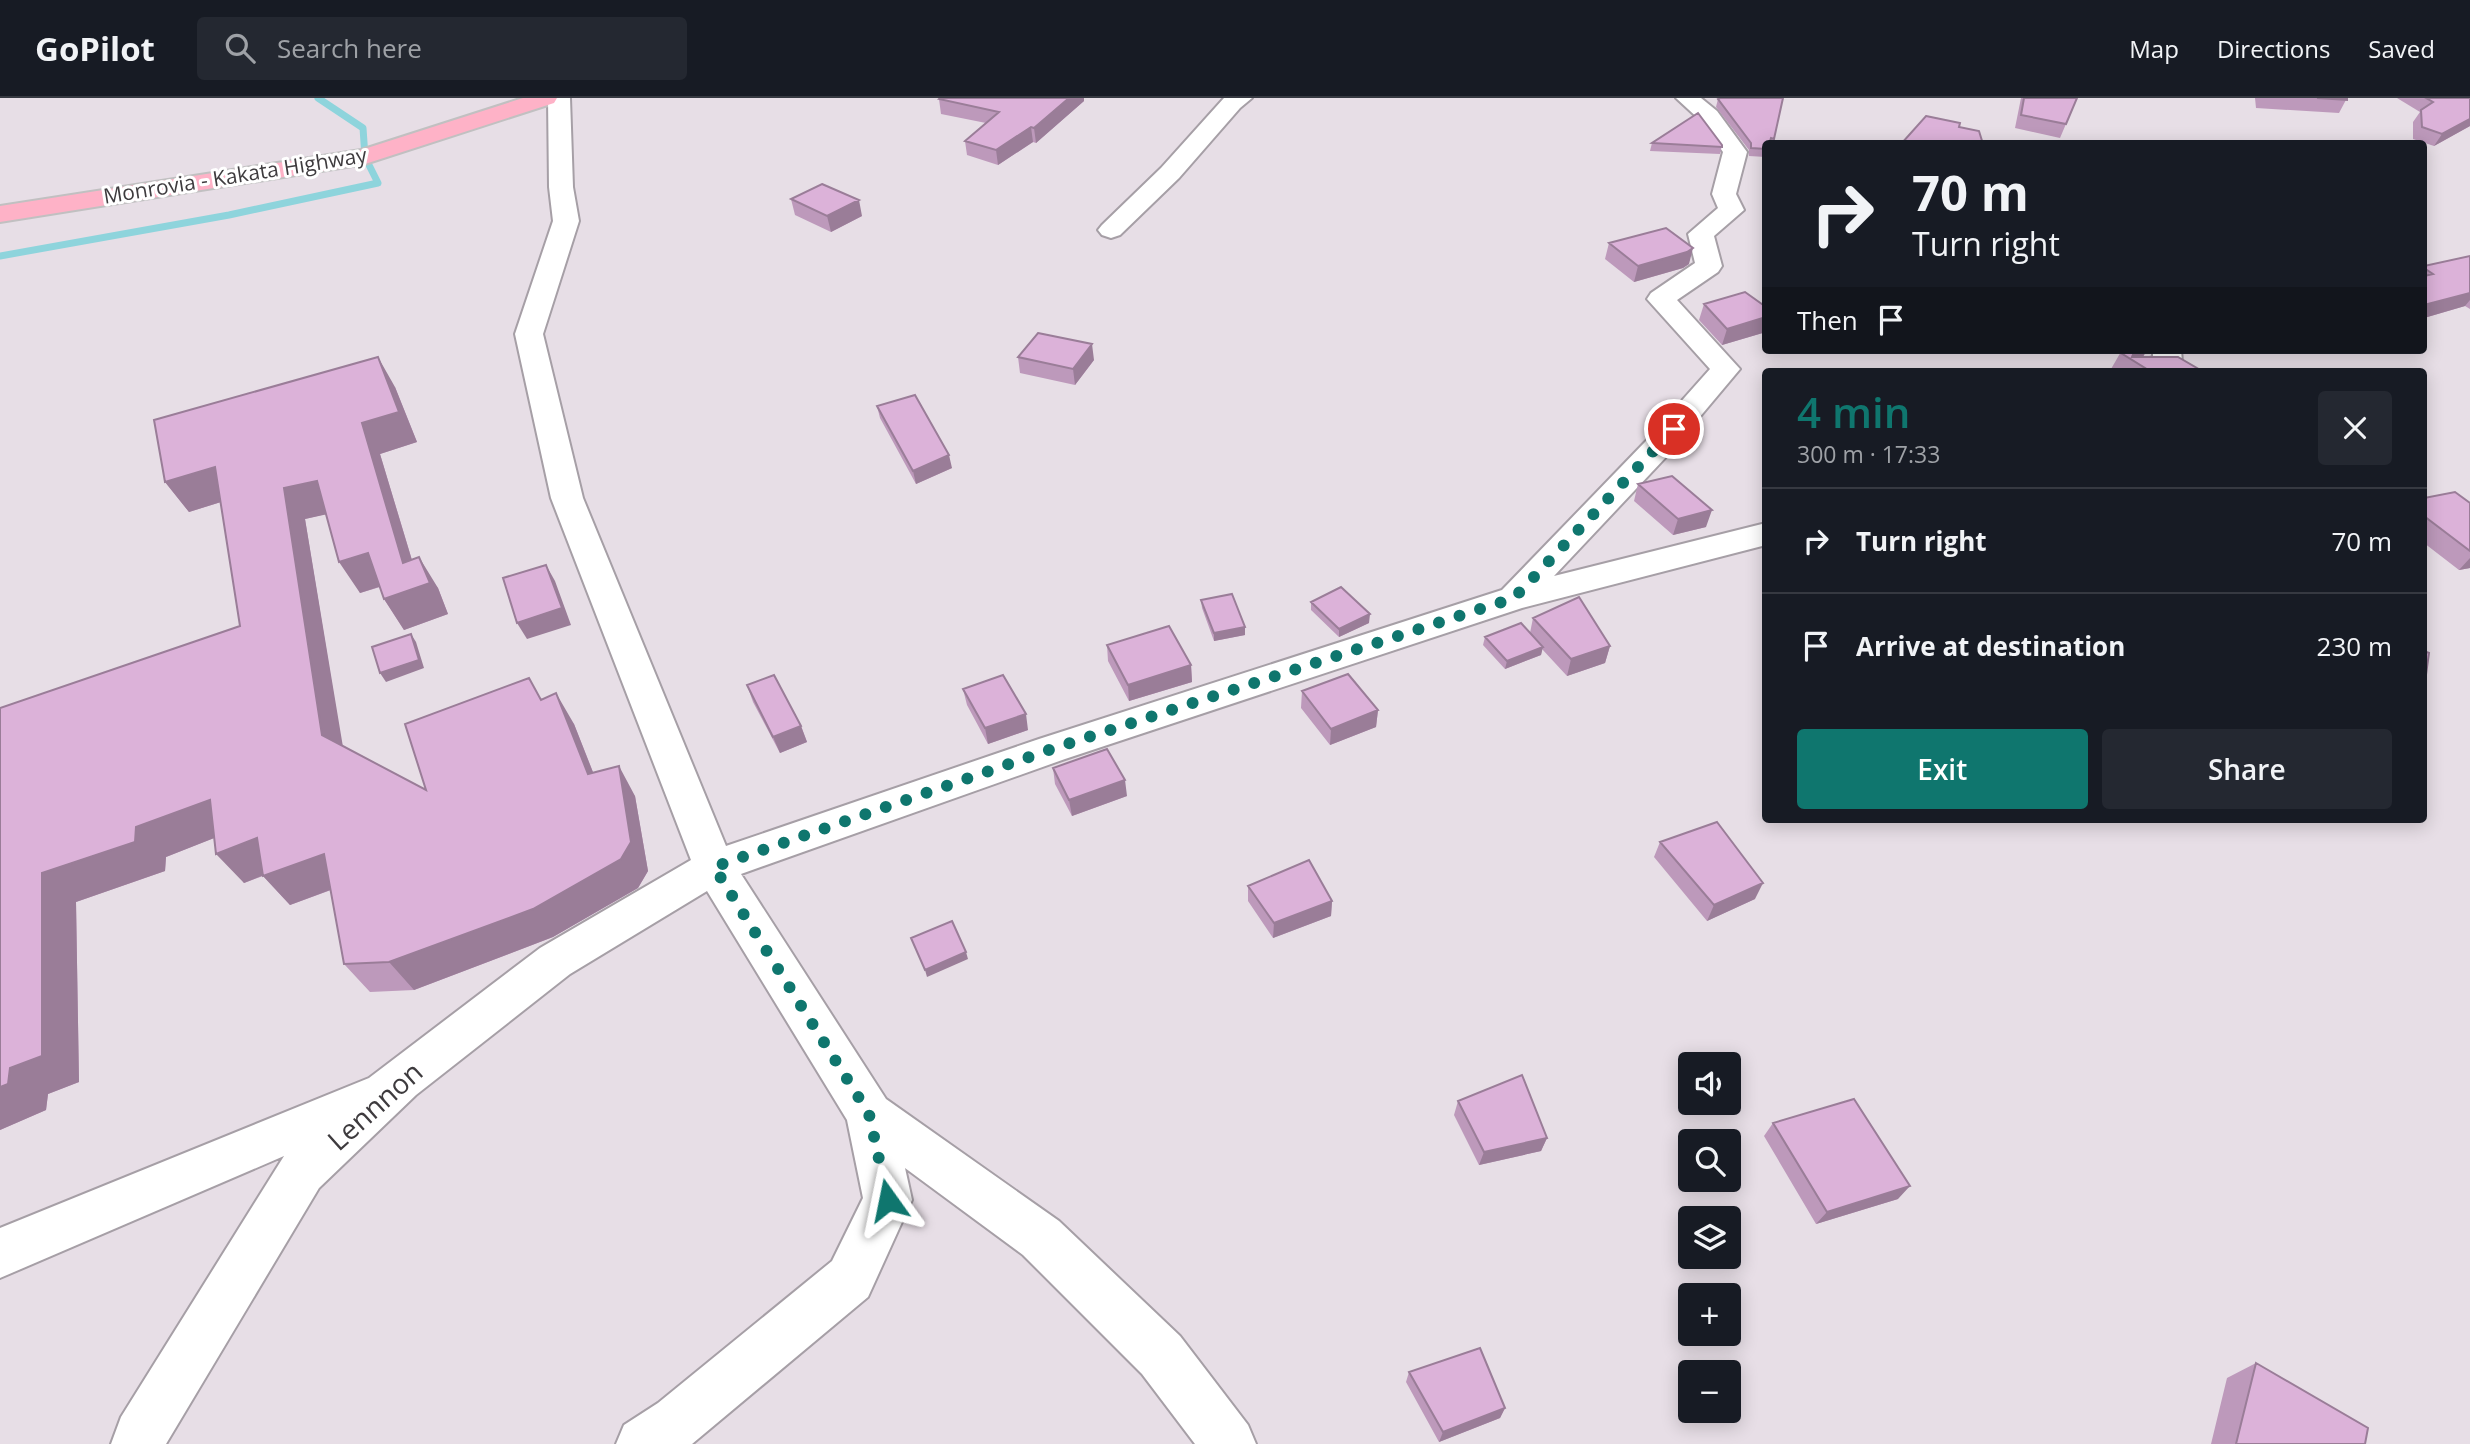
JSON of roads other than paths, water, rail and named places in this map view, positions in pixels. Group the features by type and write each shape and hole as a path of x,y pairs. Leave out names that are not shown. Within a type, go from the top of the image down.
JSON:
{"highway":[{"name":"Monrovia - Kakata Highway","path":"0,214 365,157 546,98"}],"street":[{"path":"559,98 561,187 566,221 529,334 566,498 714,867 869,1114 888,1200 850,1279 677,1422 643,1444"},
{"path":"1111,230 1170,173 1232,103 1241,98"},
{"path":"1514,598 1656,449 1726,369 1661,299 1709,266 1701,234 1731,210 1724,194 1735,152 1709,116 1687,98"},
{"path":"2148,368 2168,362 2167,354"},
{"name":"Lennnon","path":"138,1444 140,1436 302,1172 388,1090 555,961 714,867 1052,749 1514,598 1762,535"},
{"path":"0,1254 388,1090"},
{"path":"869,1114 1041,1238 1161,1354 1229,1444"}],"waterway":[{"path":"0,256 229,215 378,183 365,157 363,128 318,98"}]}
